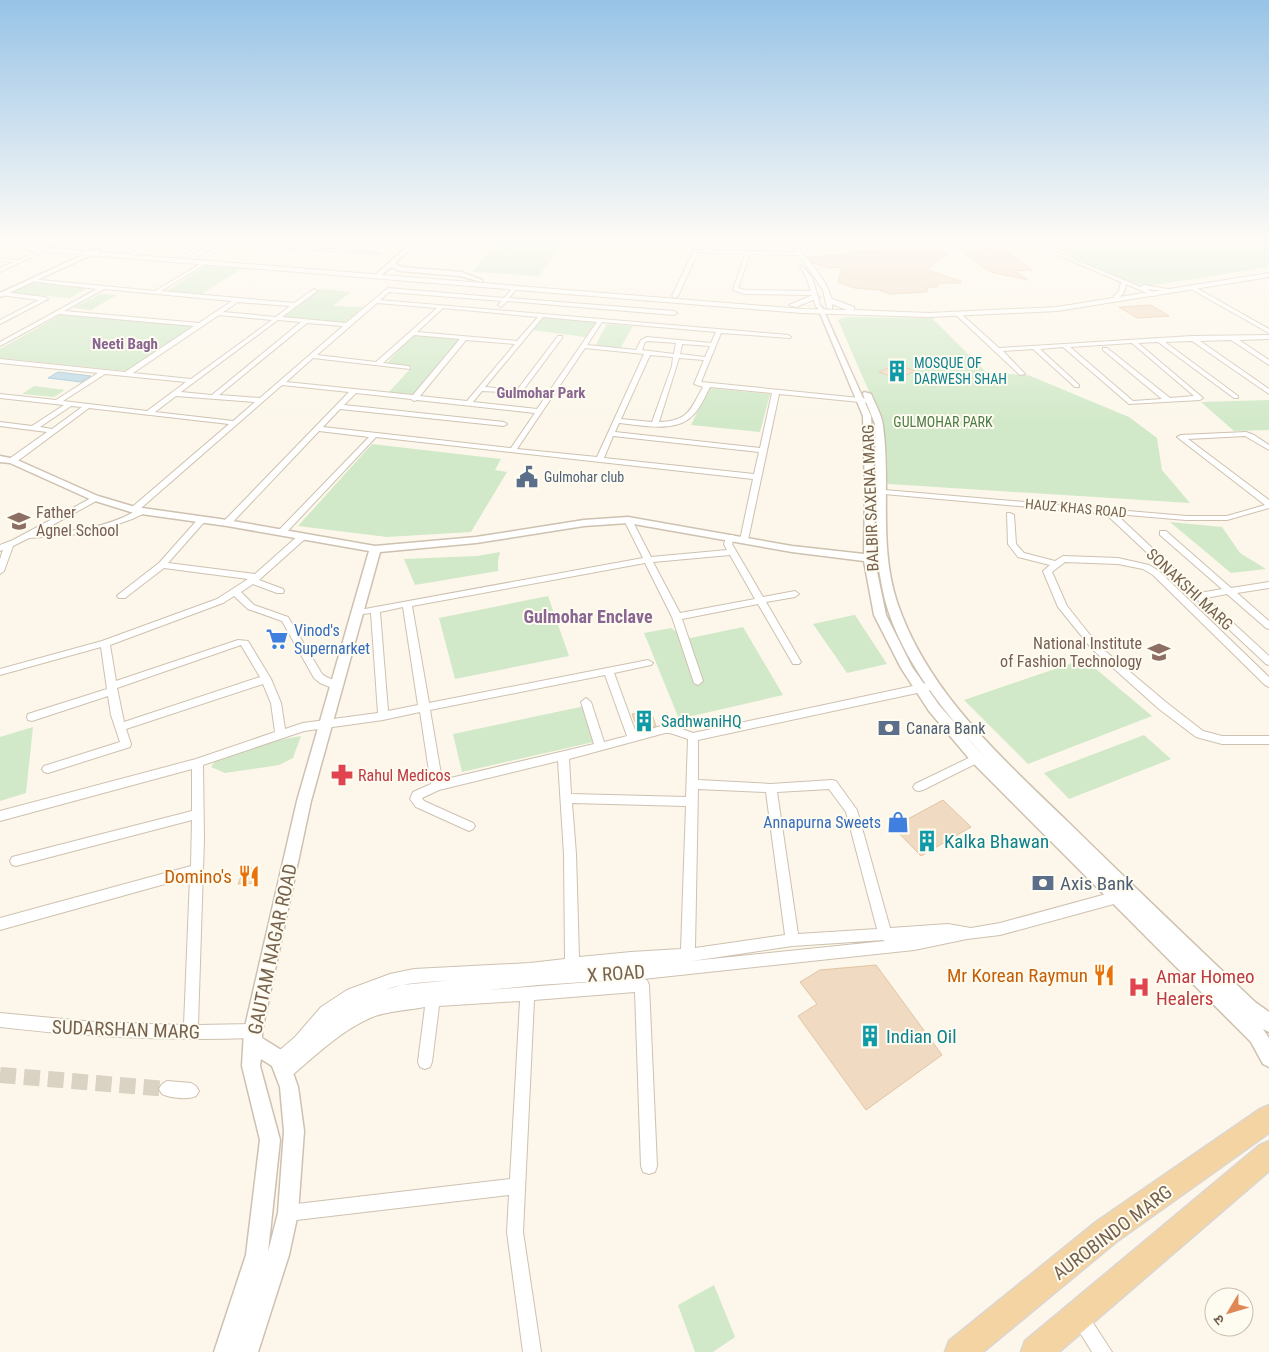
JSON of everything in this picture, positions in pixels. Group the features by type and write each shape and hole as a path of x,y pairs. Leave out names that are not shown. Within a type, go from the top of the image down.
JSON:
{"highway":[{"name":"AUROBINDO MARG","path":"960,1352 1106,1232 1269,1118"},
{"path":"1036,1352 1078,1315 1265,1164"}],"main road":[{"path":"712,300 793,305 823,304 852,309 924,311 1026,307 1088,300"},
{"path":"729,300 823,304 958,314 1057,309 1109,300"}],"street":[{"path":"0,322 41,300"},
{"path":"0,344 80,300"},
{"path":"127,374 237,300"},
{"path":"238,300 294,305"},
{"path":"149,413 301,300"},
{"path":"494,300 674,313"},
{"path":"668,326 677,300"},
{"path":"798,300 823,304"},
{"path":"821,300 823,304"},
{"path":"1214,300 1269,331"},
{"path":"27,536 102,527 132,518 235,423 376,301 788,338"},
{"path":"496,311 504,301"},
{"name":"BALBIR SAXENA MARG","path":"823,304 865,401 876,492 876,559 896,615 926,687 976,758 1123,895 1243,1012 1264,1046 1269,1058"},
{"path":"379,363 442,306"},
{"path":"59,312 200,325"},
{"path":"218,313 348,325"},
{"path":"958,314 1022,374"},
{"path":"469,403 542,315"},
{"path":"512,451 601,320"},
{"path":"215,396 306,321"},
{"path":"719,331 696,383 707,386 865,401"},
{"path":"412,333 519,343"},
{"path":"998,350 1133,341 1269,336"},
{"path":"480,389 519,392 560,337"},
{"path":"1231,337 1269,364"},
{"path":"414,399 464,338"},
{"path":"1192,338 1269,392"},
{"path":"638,352 644,340 713,345"},
{"path":"1158,340 1236,397"},
{"path":"1064,345 1131,403 1201,397 1133,341"},
{"path":"655,423 675,366 675,356 679,342"},
{"path":"583,346 707,359"},
{"path":"1034,348 1077,386"},
{"path":"1105,349 1170,401"},
{"path":"599,460 648,353"},
{"path":"312,356 408,368"},
{"path":"0,361 192,381"},
{"path":"56,403 104,372"},
{"path":"280,383 414,399 539,411"},
{"path":"617,421 655,423 679,422 687,419 693,412 707,386"},
{"path":"227,523 354,391"},
{"path":"744,540 776,392"},
{"path":"175,394 262,400"},
{"path":"1,397 235,423"},
{"path":"34,428 70,404"},
{"path":"12,461 88,406"},
{"path":"339,407 504,424"},
{"path":"0,424 54,430"},
{"path":"318,429 757,477"},
{"path":"611,434 763,450"},
{"path":"1269,448 1246,434 1181,437 1269,505"},
{"path":"281,533 374,435"},
{"path":"0,459 12,461 95,498 138,511 227,523 375,549 476,540 584,523 628,520 792,549 876,559"},
{"name":"HAUZ KHAS ROAD","path":"876,492 1186,518 1227,518 1269,505"},
{"path":"0,571 4,547 95,498"},
{"path":"1010,515 1012,544 1021,555 1056,564"},
{"name":"SONAKSHI MARG","path":"1112,515 1269,662"},
{"path":"122,596 162,564 202,520"},
{"path":"628,520 677,617 698,681"},
{"path":"1163,533 1269,626"},
{"path":"0,672 105,643 220,601 255,578 303,536"},
{"path":"730,537 728,544 796,662"},
{"name":"GAUTAM NAGAR ROAD","path":"225,1352 257,1255 270,1140 251,1066 252,1036 304,801 375,549"},
{"path":"357,613 648,560 733,552"},
{"path":"1269,683 1156,573 1146,567 1118,561 1063,559 1047,571 1062,607 1095,647 1163,706 1200,734 1222,740 1269,740"},
{"path":"162,564 255,578 280,591"},
{"path":"1198,596 1269,585"},
{"path":"236,592 251,607 285,619 318,676 324,681 337,686"},
{"path":"677,617 795,594"},
{"path":"407,604 438,786"},
{"path":"375,610 383,716"},
{"path":"32,717 241,642 245,643 266,679 276,703 281,734"},
{"path":"48,769 126,744 120,727 112,689 105,643"},
{"path":"0,816 196,763 303,727 383,716 648,663"},
{"path":"610,672 633,738"},
{"path":"120,727 266,679"},
{"path":"469,826 417,801 416,798 420,793 438,786 600,747 665,729 671,729 693,737 926,687"},
{"name":"BALBIR SAXENA MARG","path":"926,687 1123,895"},
{"path":"586,702 600,747"},
{"path":"688,954 693,737"},
{"path":"563,756 570,854 572,964"},
{"path":"919,787 976,758"},
{"path":"191,1033 197,870 198,814 196,763"},
{"path":"691,784 771,788 832,784 851,810 885,935"},
{"path":"771,788 792,940"},
{"path":"566,798 691,802"},
{"path":"16,861 198,814"},
{"path":"0,924 197,870"},
{"name":"X ROAD","path":"282,1066 301,1041 324,1023 355,1004 402,992 538,978 644,972 905,945 1000,929 1123,895"},
{"path":"301,1041 326,1012 352,995 390,981 435,973 530,969 688,954 792,940 948,930 971,934"},
{"path":"282,1066 310,1050 356,1018 376,1009 432,999 642,985 649,1166"},
{"path":"527,994 515,1232 532,1352"},
{"path":"425,1062 432,999"},
{"name":"BALBIR SAXENA MARG","path":"1243,1012 1269,1023"},
{"name":"SUDARSHAN MARG","path":"0,1020 64,1028 252,1036"},
{"path":"247,1352 278,1255 288,1213 294,1131 289,1086 282,1066 252,1036"},
{"path":"167,1089 191,1091"},
{"path":"288,1213 517,1186"},
{"path":"1078,1315 1103,1352"}],"green space":[{"path":"88,300 108,300 91,310 73,308"},
{"path":"305,300 341,300 333,306 363,307 344,323 282,318"},
{"path":"62,314 193,326 127,371 0,358 0,349"},
{"path":"543,317 596,322 585,337 533,330"},
{"name":"GULMOHAR PARK","path":"846,317 932,318 987,373 1028,375 1129,417 1157,438 1162,470 1190,503 889,484 883,481 877,410 838,320"},
{"path":"607,324 633,326 620,349 595,346"},
{"path":"413,335 461,339 413,398 387,394 412,367 387,363"},
{"path":"34,386 65,390 54,397 22,394"},
{"path":"709,388 770,394 760,432 691,425"},
{"path":"1269,400 1269,430 1234,431 1201,402"},
{"path":"372,444 501,459 495,470 507,472 471,532 387,537 298,526"},
{"path":"1170,522 1222,527 1240,553 1266,569 1231,573"},
{"path":"500,552 498,571 415,585 404,559 477,556"},
{"path":"548,596 569,656 455,679 439,618"},
{"path":"855,615 887,664 847,673 813,624"},
{"path":"743,627 783,695 679,719 644,633 671,628 686,639"},
{"path":"1084,659 1152,716 1028,764 964,700"},
{"path":"585,706 598,741 462,772 453,734"},
{"path":"33,727 26,793 0,801 0,737"},
{"path":"1144,735 1171,759 1069,799 1044,773"},
{"path":"301,736 293,758 279,765 225,773 211,767 221,751"},
{"path":"714,1285 735,1337 713,1352 695,1352 678,1305"}],"water":[{"path":"58,372 91,376 81,382 48,378"}],"building":[{"path":"1151,305 1169,316 1137,318 1119,307"},
{"name":"MOSQUE OF DARWESH SHAH","path":"896,364 915,371 898,379 879,372"},
{"name":"SadhwaniHQ","path":"651,711 656,726 638,730 632,714"},
{"name":"Kalka Bhawan","path":"943,800 971,827 921,856 893,827"},
{"name":"Domino's","path":"257,868 256,883 238,884 244,869"},
{"name":"Indian Oil","path":"876,965 942,1055 866,1110 798,1016 817,1004 800,982 820,970"}],"tunnel":[{"path":"0,1075 167,1089"}],"place":[{"name":"MOSQUE OF DARWESH SHAH","path":"897,371"},
{"name":"Gulmohar club","path":"527,477"},
{"name":"Father Agnel School","path":"19,521"},
{"name":"Vinod's Supernarket","path":"277,639"},
{"name":"National Institute of Fashion Technology","path":"1159,652"},
{"name":"SadhwaniHQ","path":"644,721"},
{"name":"Canara Bank","path":"889,728"},
{"name":"Rahul Medicos","path":"342,775"},
{"name":"Annapurna Sweets","path":"898,822"},
{"name":"Kalka Bhawan","path":"927,841"},
{"name":"Domino's","path":"249,876"},
{"name":"Axis Bank","path":"1043,883"},
{"name":"Mr Korean Raymun","path":"1104,975"},
{"name":"Amar Homeo Healers","path":"1139,987"},
{"name":"Indian Oil","path":"870,1036"}],"district":[{"name":"Neeti Bagh","path":"125,344"},
{"name":"Gulmohar Park","path":"541,393"},
{"name":"Gulmohar Enclave","path":"588,617"}]}
